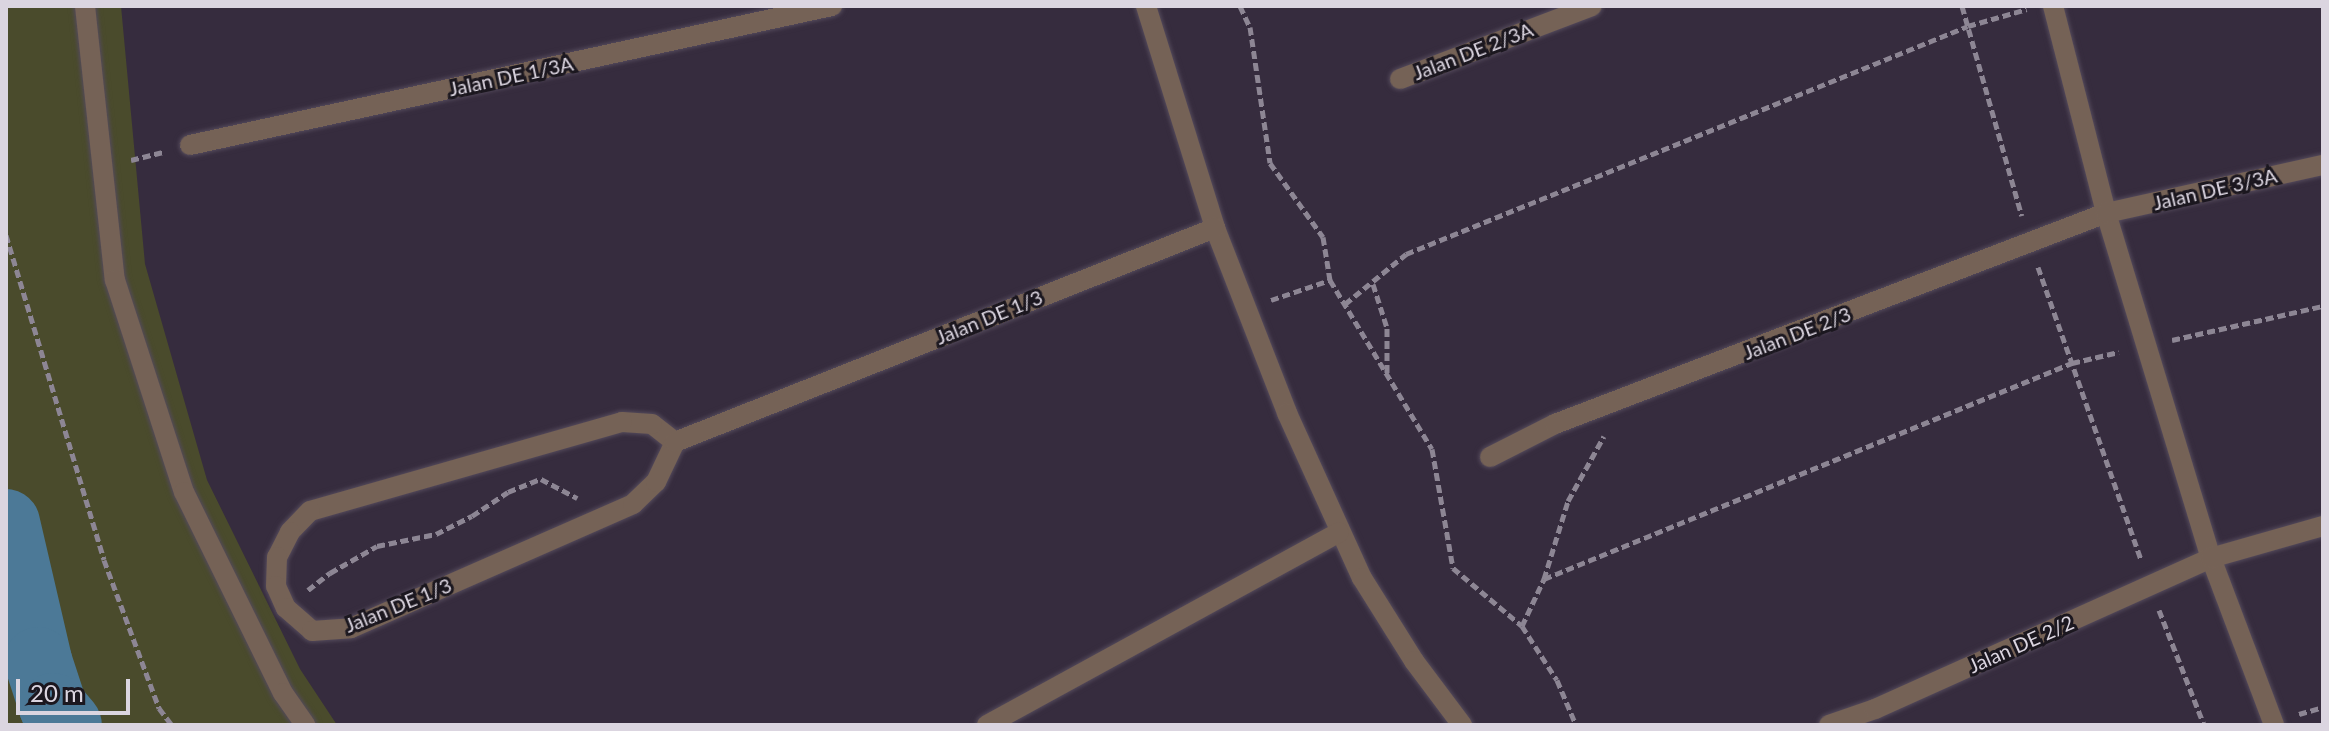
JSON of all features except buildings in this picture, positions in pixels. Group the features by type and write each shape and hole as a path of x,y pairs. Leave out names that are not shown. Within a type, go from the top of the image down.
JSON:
{"street":[{"path":"85,6 115,280 184,492 283,693 305,725"},
{"name":"Jalan DE 1/3A","path":"190,145 832,6"},
{"path":"1146,6 1215,228 1287,413 1339,532 1362,578 1414,661 1462,725"},
{"name":"Jalan DE 2/3A","path":"1400,79 1592,6"},
{"path":"2053,6 2106,213 2211,558 2274,725"},
{"name":"Jalan DE 3/3A","path":"2106,213 2323,165"},
{"name":"Jalan DE 2/3","path":"1490,457 1555,424 2106,213"},
{"name":"Jalan DE 1/3","path":"286,608 312,631 351,628 633,504 656,482 675,442 1215,228"},
{"path":"286,608 276,586 277,557 290,532 310,511 622,422 652,424 675,442"},
{"name":"Jalan DE 2/2","path":"1829,725 1875,709 2211,558 2323,526"},
{"path":"987,725 1339,532"}],"path":[{"path":"1240,6 1250,27 1270,163 1323,237 1330,280 1432,449 1453,568 1522,626 1557,680 1576,725"},
{"path":"1962,6 2030,243 2150,586 2204,725"},
{"path":"1345,304 1406,254 1968,26 2039,6"},
{"path":"124,146 126,161 190,145"},
{"path":"6,235 104,560 159,708 172,725"},
{"path":"1247,307 1330,280"},
{"path":"1373,284 1387,328 1387,375"},
{"path":"1544,579 2072,363 2323,306"},
{"path":"1522,626 1544,579 1568,501 1623,400"},
{"path":"286,608 330,573 377,546 436,534 472,516 508,492 541,479 610,515"}],"green space":[{"path":"6,6 121,6 145,264 207,480 300,669 337,725 6,725"}],"waterway":[{"path":"6,523 38,661 53,707 68,725"}]}
